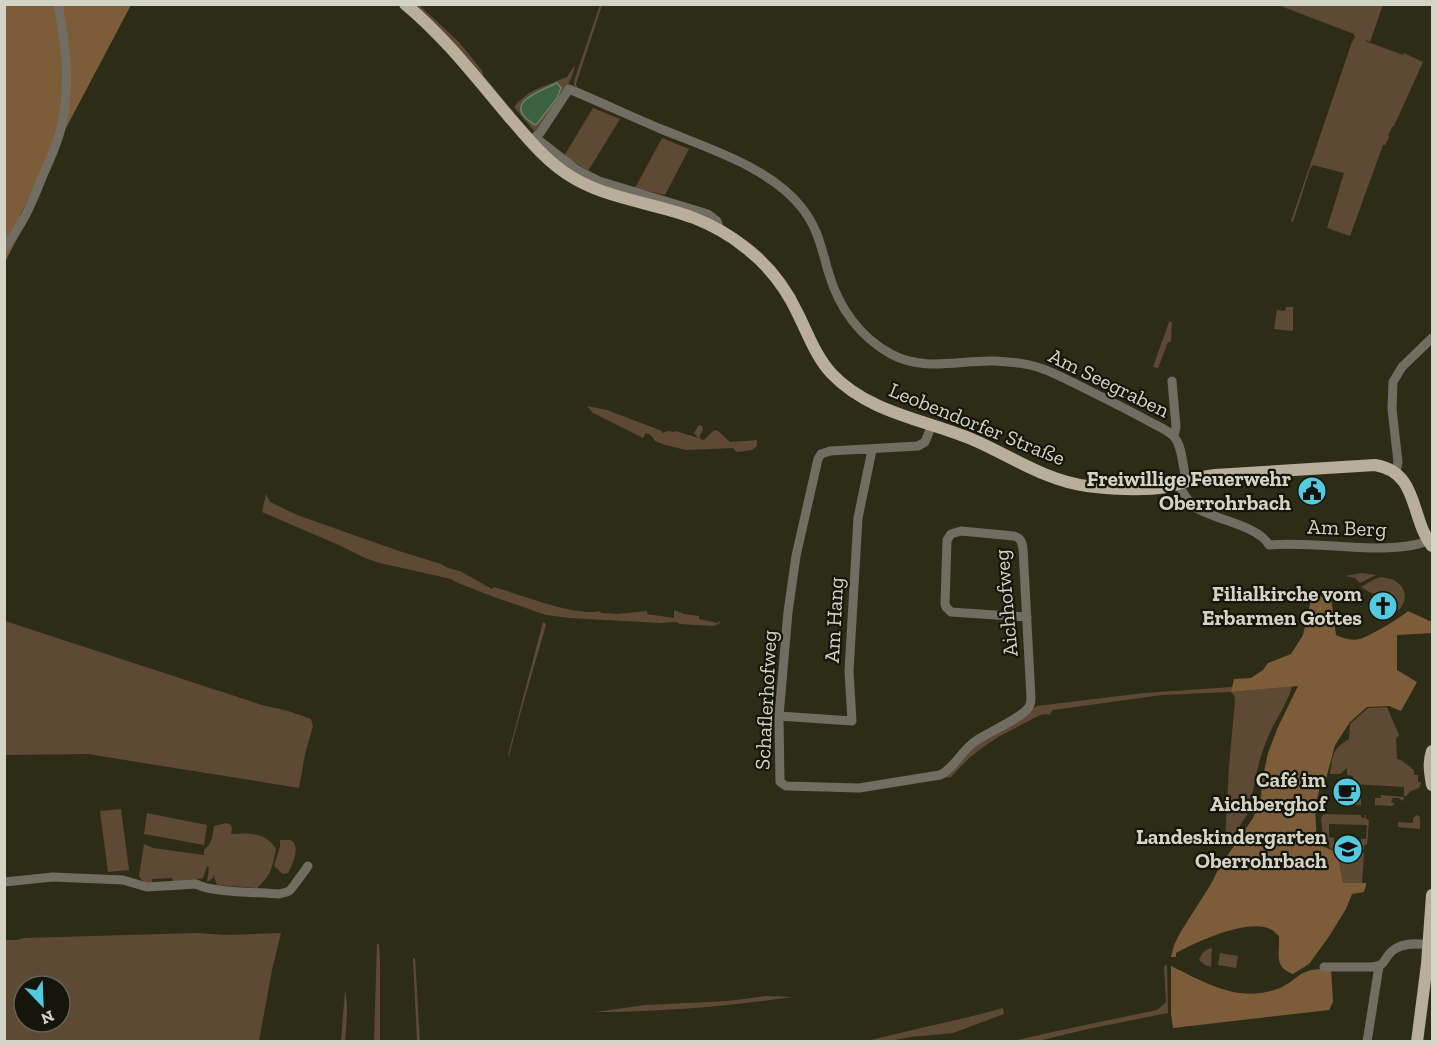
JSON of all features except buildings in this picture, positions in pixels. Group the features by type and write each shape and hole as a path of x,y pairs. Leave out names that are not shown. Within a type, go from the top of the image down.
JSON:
{"main road":[{"name":"Leobendorfer Straße","path":"405,4 435,32 530,141 553,164 578,181 612,194 692,217 720,231 751,252 780,283 794,305 821,359 838,380 868,401 974,440 1046,474 1074,484 1137,489 1162,488 1199,477 1215,475 1375,465 1396,472"},
{"path":"1396,472 1408,489 1430,543"},
{"path":"1432,751 1429,768 1432,785"},
{"path":"1417,1041 1430,964 1432,895"}],"street":[{"path":"4,248 21,226 61,129 66,92 66,56 58,4"},
{"name":"Am Seegraben","path":"530,141 540,133 569,89 760,173 794,200 812,222 838,299 855,324 867,338 879,347 908,362 947,365 994,361 1035,366 1051,372 1136,414 1174,436 1178,444 1182,483"},
{"path":"1396,472 1398,462 1392,409 1393,382 1402,367 1432,338"},
{"path":"1422,346 1432,352"},
{"path":"1172,381 1176,427 1174,436"},
{"path":"872,450 921,445 926,440 932,425"},
{"name":"Schaflerhofweg","path":"872,450 830,451 821,454 817,462 796,556 788,612 779,716 779,777 782,784 851,788 944,773 972,742 1020,715 1030,704"},
{"name":"Am Hang","path":"779,716 852,721 849,671 858,518 872,450"},
{"name":"Am Berg","path":"1182,483 1186,498 1197,508 1262,535 1269,544 1394,548 1430,543"},
{"name":"Aichhofweg","path":"1027,616 982,615 948,610 945,604 947,540 951,534 961,531 1014,536 1020,539 1023,549 1027,616 1030,704"},
{"path":"4,882 53,877 123,880 147,887 196,884 226,891 279,894 292,889 296,880 308,866"},
{"path":"1324,967 1379,966 1393,950 1400,947 1412,943 1429,945"},
{"path":"1367,1041 1379,966"}],"shaded area":[{"path":"5,5 131,5 20,215 22,229 5,262"},
{"path":"410,5 419,5 459,42 531,133"},
{"path":"600,5 602,5 576,84 578,89 574,81"},
{"path":"1278,5 1383,5 1370,42 1365,41 1403,55 1404,53 1423,62 1389,137 1383,145 1350,236 1327,228 1344,173 1313,165 1293,222 1291,221 1355,37 1354,34"},
{"path":"575,65 564,92 535,132 514,107 529,93 567,77","holes":["557,83 560,94 537,124 528,120 520,107 527,97"]},
{"path":"557,83 561,88 557,98 537,124 525,118 521,111 526,100"},
{"path":"593,108 620,119 588,171 564,156"},
{"path":"662,138 689,149 665,195 635,188"},
{"path":"1286,307 1293,307 1293,331 1274,329 1277,310 1285,311"},
{"path":"1169,322 1172,322 1171,342 1168,342 1158,368 1153,367"},
{"path":"587,406 607,410 662,431 662,433 676,431 698,438 694,433 699,425 703,430 700,439 704,440 717,430 730,442 757,440 757,446 752,450 737,452 733,448 686,450 655,441 651,435 646,433 643,438 593,413"},
{"path":"266,494 270,502 297,515 460,571 492,589 494,587 577,611 618,614 647,611 647,614 674,618 674,610 699,616 699,619 720,622 713,626 546,615 451,579 365,558 262,512"},
{"path":"1362,573 1376,575 1360,583 1355,578 1345,576"},
{"path":"1381,577 1395,581 1404,591 1403,603 1395,613 1394,603 1388,599 1388,594 1371,593 1361,587"},
{"path":"1312,595 1331,598 1336,635 1347,639 1359,639 1370,635 1408,611 1432,622 1432,633 1397,635 1397,670 1417,682 1401,711 1389,706 1367,707 1350,722 1335,745 1326,779 1322,779 1315,807 1317,844 1337,852 1343,883 1366,883 1364,892 1352,894 1346,909 1309,964 1293,974 1283,968 1280,963 1279,936 1272,930 1262,927 1223,932 1176,953 1176,957 1171,957 1180,933 1219,868 1253,818 1261,798 1268,753 1298,686 1231,692 1234,679 1251,678 1263,670 1268,663 1291,654 1303,635"},
{"path":"5,621 311,719 313,726 299,788 88,754 5,755"},
{"path":"543,622 546,625 509,756 508,755"},
{"path":"1292,686 1263,750 1249,811 1229,843 1225,843 1235,700 1231,692 1162,695 1053,710 1049,715 1040,715 986,745 969,758 951,777 887,787 941,777 970,748 1037,706 1144,693 1232,687 1232,692"},
{"path":"1387,707 1399,735 1396,739 1397,759 1414,770 1414,775 1418,775 1418,782 1421,782 1419,788 1406,796 1404,796 1404,787 1353,784 1353,776 1347,775 1347,768 1340,774 1330,774 1334,753 1349,739 1350,724 1368,708"},
{"path":"1356,794 1361,794 1361,805 1340,804 1340,798 1355,798"},
{"path":"1381,795 1404,797 1403,801 1393,798 1391,802 1395,804 1392,806 1375,805 1375,798 1381,798"},
{"path":"121,809 129,870 108,872 100,811"},
{"path":"147,813 207,825 204,845 144,834"},
{"name":"Landeskindergarten Oberrohrbach","path":"1324,814 1361,815 1362,818 1366,815 1366,819 1369,820 1367,845 1364,845 1364,850 1356,844 1361,844 1361,839 1366,839 1367,825 1329,824 1329,837 1334,838 1334,843 1345,850 1364,853 1362,884 1343,884 1337,852 1329,847 1323,837 1321,818"},
{"path":"1417,815 1420,817 1420,829 1398,827 1398,822 1413,823 1413,818"},
{"path":"226,823 231,825 231,834 251,834 262,837 272,843 276,849 271,870 257,888 217,885 213,874 213,878 207,882 209,868 207,866 203,878 197,879 196,882 173,881 172,878 152,879 152,884 140,878 144,844 153,848 204,855 204,850 212,840 214,826"},
{"path":"280,840 290,840 294,843 296,851 292,866 288,873 283,874 274,866"},
{"path":"197,933 226,935 281,933 259,1041 5,1041 5,940"},
{"path":"377,943 380,958 380,1042 374,1041"},
{"path":"1212,948 1211,967 1199,960 1207,949"},
{"path":"1220,953 1238,956 1236,968 1218,965"},
{"path":"413,958 415,958 420,1041 417,1041"},
{"path":"1167,965 1168,1013 1038,1041 1014,1041 1157,1010 1166,1002 1164,966"},
{"path":"1171,966 1210,985 1237,993 1251,994 1280,988 1308,971 1331,968 1333,1002 1329,1010 1173,1028"},
{"path":"345,991 347,1003 345,1041 341,1041"},
{"path":"766,996 792,997 694,1008 595,1012 645,1005 728,1001"},
{"path":"1003,1008 1004,1014 953,1033 889,1041 867,1041 969,1017"}],"place":[{"name":"Freiwillige Feuerwehr Oberrohrbach","path":"1312,491"},
{"name":"Filialkirche vom Erbarmen Gottes","path":"1383,606"},
{"name":"Café im Aichberghof","path":"1347,792"},
{"name":"Landeskindergarten Oberrohrbach","path":"1348,849"}]}
